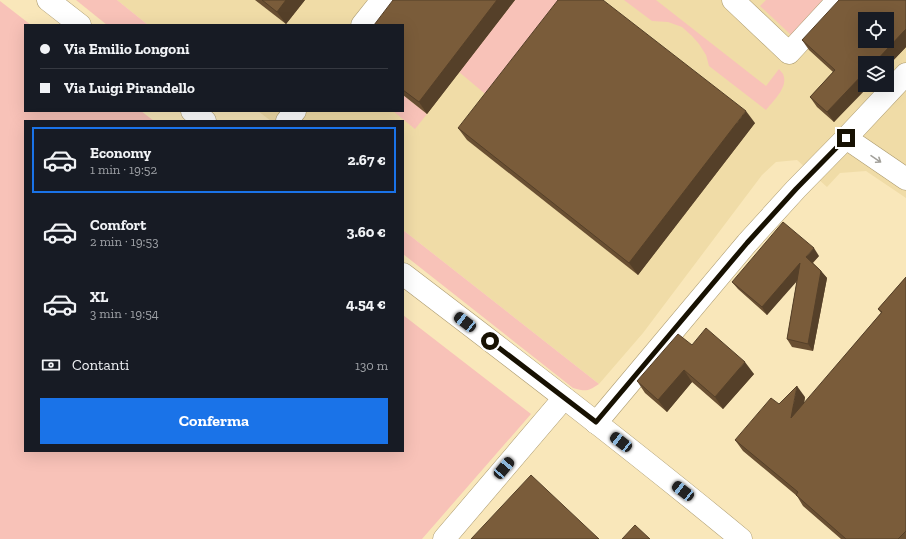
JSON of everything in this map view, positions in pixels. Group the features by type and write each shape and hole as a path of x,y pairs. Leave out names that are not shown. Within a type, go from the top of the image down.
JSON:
{"street":[{"path":"48,0 79,24"},
{"path":"363,24 382,0"},
{"path":"741,3 789,53 838,0"},
{"path":"596,422 747,243 796,189 906,74"},
{"path":"193,112 204,120"},
{"path":"288,120 294,112"},
{"path":"846,138 906,179"},
{"path":"404,275 596,422 742,539"},
{"path":"444,539 564,398"}],"shaded area":[{"path":"76,0 117,0 147,24 106,24"},
{"path":"117,0 906,0 906,198 866,171 840,173 827,187 797,160 776,162 762,175 643,333 599,384 404,231 404,120 270,120 259,112 404,112 404,24 147,24"},
{"path":"515,0 576,0 496,103 459,72"},
{"path":"624,0 656,0 766,86 779,69 783,74 784,79 782,89 766,110 709,66 706,55 699,44 682,27 668,22 652,21"},
{"path":"766,0 823,0 791,35 760,6"},
{"path":"0,1 30,24 24,24 24,112 142,112 153,120 24,120 24,452 404,452 404,316 531,414 422,539 0,539"},
{"path":"404,96 427,114 415,129 394,112 404,112"},
{"path":"404,231 599,384 587,390 573,388 404,255"}],"building":[{"path":"262,0 286,0 277,12"},
{"path":"393,0 497,0 419,102 404,91 404,24 375,24"},
{"path":"558,0 603,0 746,111 629,263 458,128"},
{"path":"839,0 906,0 906,29 894,42 894,12 858,12 858,48 888,48 881,56 858,56 858,79 827,112 810,97 835,70 802,40"},
{"path":"783,222 814,248 806,257 821,271 808,344 787,339 800,263 762,307 732,282"},
{"path":"906,277 906,531 898,539 846,539 796,495 798,492 735,440 771,398 779,404 797,386 791,418 882,312 878,309"},
{"path":"706,328 745,362 715,397 684,370 658,400 637,381 678,334 692,345"},
{"path":"531,475 599,539 471,539"},
{"path":"635,525 650,539 622,539"}],"route":[{"path":"490,341 596,422 747,243 796,189 846,138"}]}
